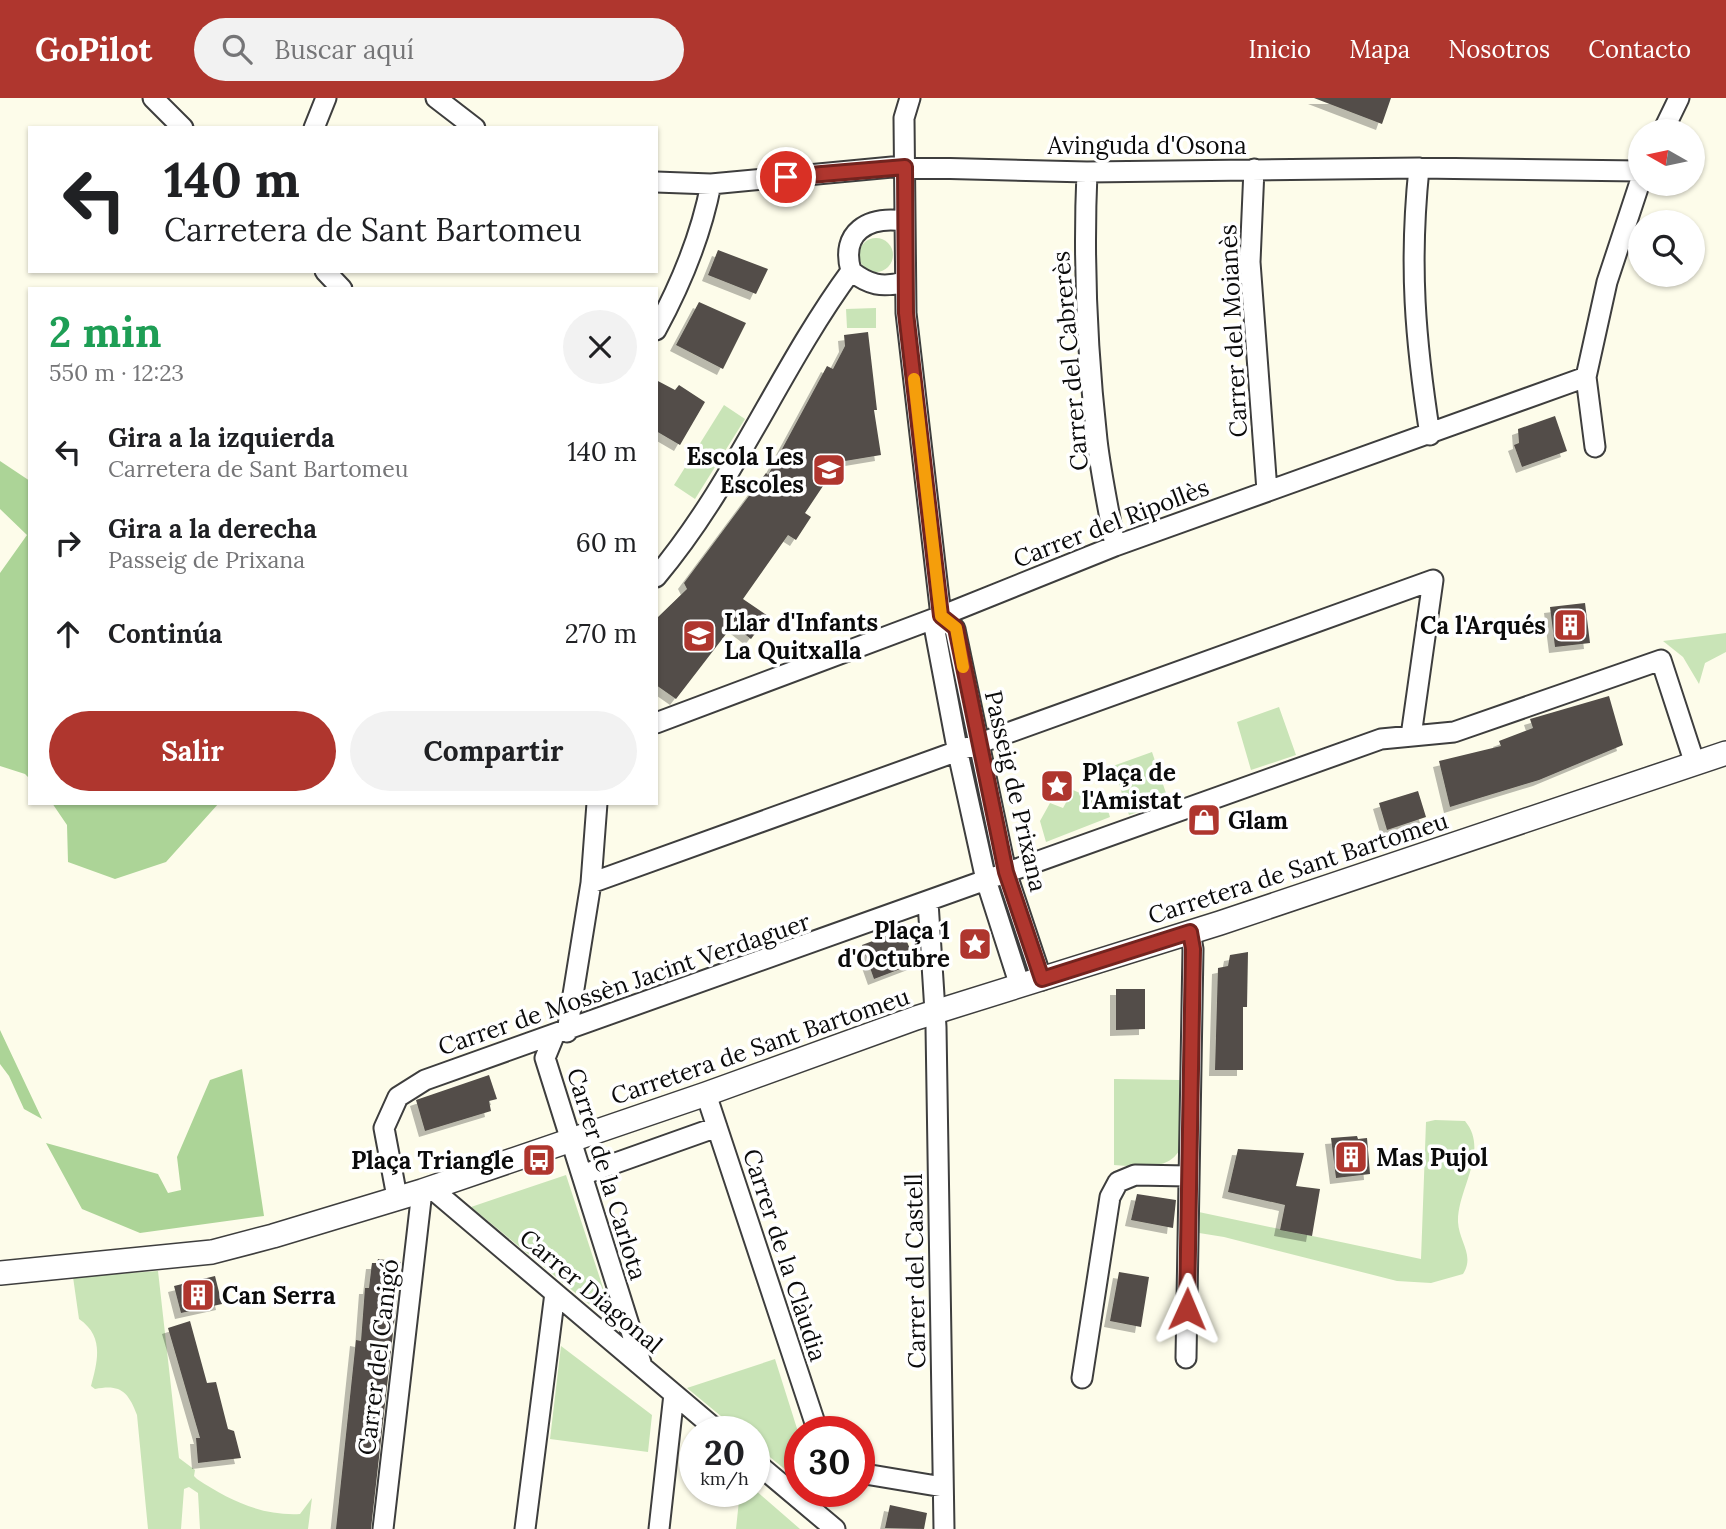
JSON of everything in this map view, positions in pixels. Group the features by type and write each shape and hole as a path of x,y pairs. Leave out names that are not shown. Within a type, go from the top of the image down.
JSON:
{"street":[{"path":"153,98 181,126"},
{"path":"315,126 326,98"},
{"path":"436,98 472,126"},
{"path":"904,222 878,222 862,228 849,245 847,256 851,271 870,284 882,286 904,282 905,167 904,118 910,98"},
{"path":"1669,119 1679,98"},
{"name":"Avinguda d'Osona","path":"658,182 711,184 905,167 1087,172 1419,167 1628,171"},
{"path":"1419,167 1412,292 1419,365 1430,435"},
{"name":"Carrer del Moianès","path":"1254,169 1250,262 1266,491"},
{"name":"Carrer del Cabrerès","path":"1087,172 1084,246 1087,333 1097,443 1115,546"},
{"path":"658,326 673,298 704,220 711,184"},
{"path":"1595,447 1586,377 1607,282 1635,196"},
{"path":"658,574 727,479 823,310 851,271"},
{"path":"328,273 340,287"},
{"name":"Passeig de Prixana","path":"904,282 941,616 935,631 986,880 1031,983"},
{"name":"Carrer del Ripollès","path":"658,722 941,616 1115,546 1586,377"},
{"path":"591,883 1433,580 1410,736"},
{"name":"Passeig de Prixana","path":"941,616 956,628 1031,983"},
{"name":"Carrer de Mossèn Jacint Verdaguer","path":"397,1198 384,1128 398,1097 425,1080 1381,739 1454,732 1661,660 1696,764"},
{"name":"Carretera de Sant Bartomeu","path":"0,1273 212,1252 397,1198 936,1013 1190,932 1726,753"},
{"name":"Carrer de la Carlota","path":"597,805 591,883 560,1034 545,1058 642,1367"},
{"path":"928,902 936,1013"},
{"path":"1186,1358 1193,949 1190,932"},
{"name":"Carrer del Castell","path":"936,1013 944,1529"},
{"name":"Carrer de la Clàudia","path":"706,1094 813,1416"},
{"path":"582,1175 717,1127"},
{"path":"1082,1378 1110,1197 1118,1182 1135,1175 1188,1176"},
{"name":"Carrer Diagonal","path":"426,1189 555,1293 700,1416"},
{"name":"Carrer del Canigó","path":"383,1529 426,1189"},
{"path":"526,1529 555,1293"},
{"path":"659,1529 674,1394"},
{"path":"875,1476 943,1487"},
{"path":"815,1507 835,1529"}],"green space":[{"path":"876,238 888,243 893,255 888,267 876,272 864,267 859,255 864,243"},
{"path":"876,308 876,328 847,328 846,309"},
{"path":"724,405 745,419 695,499 674,485"},
{"path":"0,461 28,480 28,777 0,766 0,573 27,535 0,509"},
{"path":"1726,633 1726,652 1705,663 1699,684 1683,657 1663,641"},
{"path":"1279,707 1296,755 1251,770 1237,722"},
{"path":"1152,752 1169,802 1129,815 1113,766"},
{"path":"1073,790 1096,800 1104,798 1110,817 1046,842 1040,821 1050,803 1063,808"},
{"path":"53,805 217,805 166,862 115,879 68,862 67,825"},
{"path":"0,1030 42,1119 24,1109 9,1076 0,1064"},
{"path":"242,1069 264,1216 140,1233 82,1209 46,1143 158,1174 168,1193 181,1190 177,1157 210,1080"},
{"path":"1114,1079 1180,1080 1179,1151 1173,1158 1159,1165 1114,1165"},
{"path":"1465,1121 1472,1133 1474,1157 1459,1209 1458,1222 1467,1254 1463,1274 1431,1283 1397,1281 1224,1237 1193,1232 1194,1211 1421,1259 1426,1122"},
{"path":"566,1175 611,1312 601,1314 471,1207"},
{"path":"158,1271 179,1458 195,1470 194,1476 197,1479 233,1500 259,1509 300,1514 312,1498 308,1529 200,1529 198,1493 189,1487 184,1489 181,1529 148,1529 137,1415 122,1391 111,1388 95,1389 91,1386 97,1358 96,1341 79,1319 73,1277"},
{"path":"561,1346 652,1415 648,1452 550,1439"},
{"path":"775,1359 793,1416 784,1416 784,1469 770,1457 770,1416 721,1416 687,1388"},
{"path":"770,1503 800,1529 736,1529 738,1507 770,1507"}],"building":[{"path":"1314,98 1391,98 1382,124"},
{"path":"718,250 768,269 756,294 708,275"},
{"path":"699,302 746,323 723,369 676,345"},
{"path":"868,332 877,410 874,410 881,455 839,462 805,513 811,517 796,540 788,535 743,599 768,616 751,639 733,625 676,699 658,686 658,617 687,589 684,583 766,473 768,475 827,366 833,369 845,346 844,335"},
{"path":"658,381 675,390 679,385 705,402 680,445 658,432"},
{"path":"1555,416 1567,451 1522,467 1514,445 1519,443 1518,429"},
{"name":"Ca l'Arqués","path":"1585,603 1590,643 1555,647 1550,607"},
{"path":"1609,696 1623,745 1539,780 1450,807 1439,761 1501,746 1499,741 1533,728 1530,719"},
{"path":"1418,791 1426,817 1387,830 1379,803"},
{"path":"902,930 916,963 874,979 862,945"},
{"path":"1248,952 1247,1007 1243,1007 1243,1070 1215,1070 1218,968 1228,966 1230,955"},
{"path":"1116,989 1145,989 1145,1029 1116,1030"},
{"path":"489,1075 497,1099 489,1101 491,1111 425,1131 416,1100"},
{"name":"Mas Pujol","path":"1357,1136 1358,1139 1367,1138 1370,1174 1336,1178 1331,1138"},
{"path":"1238,1149 1304,1153 1296,1186 1320,1189 1312,1236 1280,1230 1285,1205 1228,1192"},
{"path":"1137,1194 1176,1200 1173,1228 1131,1220"},
{"path":"378,1259 401,1262 371,1529 336,1529 356,1340 361,1341 365,1288 369,1288 372,1263 377,1263"},
{"path":"1119,1272 1149,1277 1141,1327 1110,1321"},
{"name":"Can Serra","path":"215,1276 222,1304 181,1313 174,1286"},
{"path":"190,1321 207,1383 216,1382 228,1429 234,1431 241,1458 198,1463 196,1438 200,1438 168,1328"},
{"path":"890,1505 927,1513 924,1529 885,1528"}],"slow traffic":[{"path":"914,379 941,616 956,628 963,667"}],"place":[{"name":"Escola Les Escoles","path":"829,470"},
{"name":"Ca l'Arqués","path":"1570,625"},
{"name":"Llar d'Infants La Quitxalla","path":"699,636"},
{"name":"Plaça de l'Amistat","path":"1057,786"},
{"name":"Glam","path":"1204,820"},
{"name":"Plaça 1 d'Octubre","path":"975,944"},
{"name":"Mas Pujol","path":"1351,1157"},
{"name":"Plaça Triangle","path":"539,1160"},
{"name":"Can Serra","path":"198,1295"}],"route":[{"path":"786,177 905,167 906,313 941,616 956,628 1006,872 1042,979 1190,932 1193,949 1187,1309"}]}
